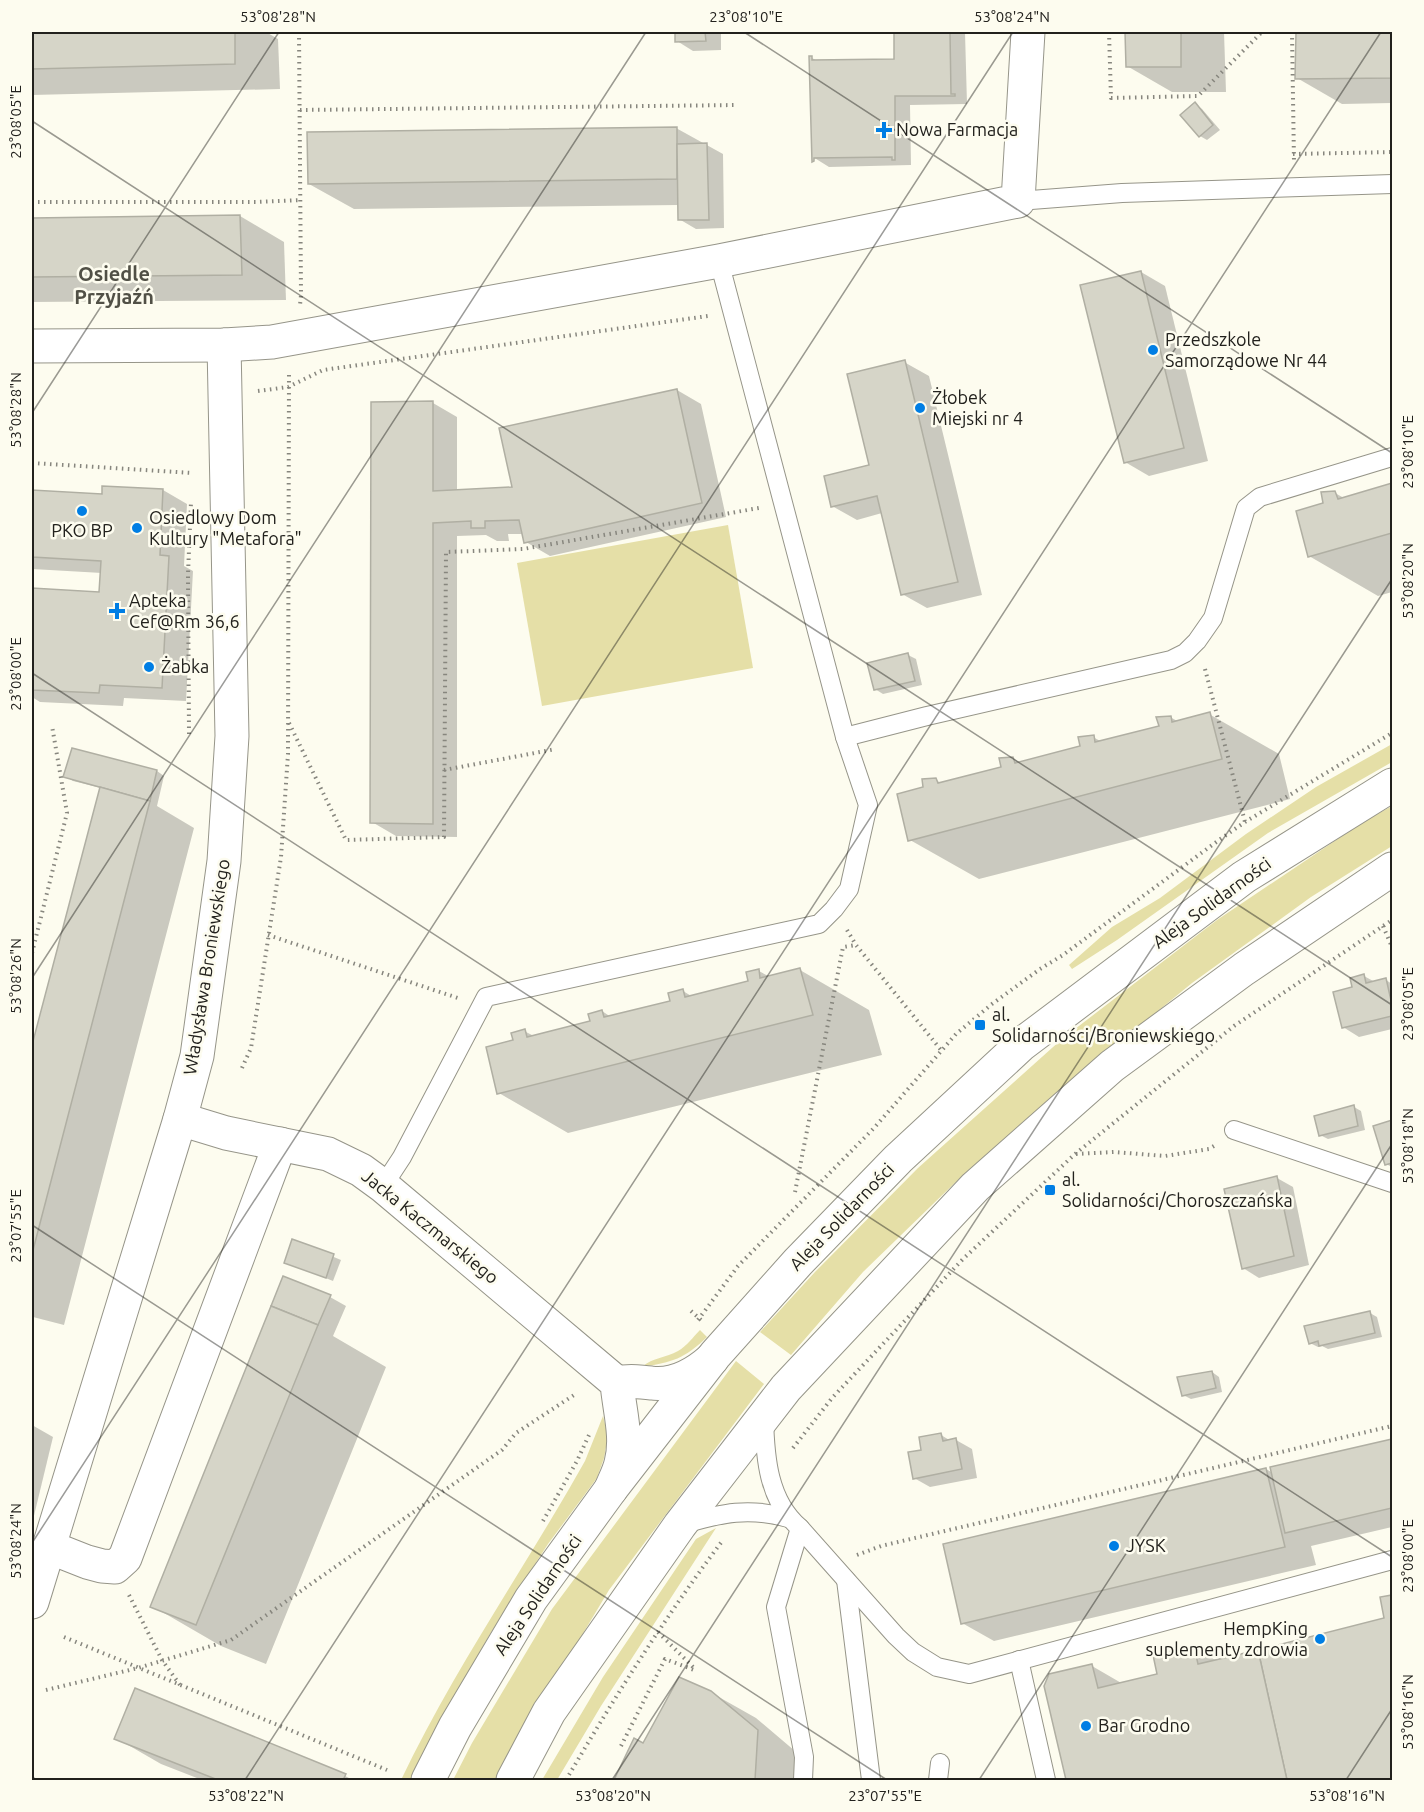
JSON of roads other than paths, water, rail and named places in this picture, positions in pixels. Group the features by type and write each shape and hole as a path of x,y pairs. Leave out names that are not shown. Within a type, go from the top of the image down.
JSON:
{"street":[{"path":"32,346 224,345 272,342 719,261 1018,201 1028,32"},
{"name":"Władysława Broniewskiego","path":"32,1602 180,1119 197,1056 225,850 232,736 224,345"},
{"name":"Aleja Solidarności","path":"428,1780 455,1727 531,1599 611,1489 715,1356 798,1262 898,1159 1022,1044 1244,877 1392,785"},
{"path":"513,1780 549,1712 680,1526 764,1413 975,1187 1112,1066 1244,969 1392,869"},
{"name":"Jacka Kaczmarskiego","path":"180,1119 226,1132 305,1148 336,1157 362,1170 384,1186 617,1383"},
{"path":"48,1547 102,1566 115,1567 125,1558 280,1144"},
{"path":"611,1489 622,1462 624,1433 617,1383 631,1380 653,1384 676,1381 698,1371 715,1356"}],"lane":[{"path":"1018,201 1122,193 1392,184"},
{"path":"384,1186 402,1157 486,997 819,924 849,889 868,805 845,737 719,261"},
{"path":"845,737 1171,660 1185,653 1197,641 1213,618 1246,508 1260,496 1392,457"},
{"path":"1234,1130 1392,1183"},
{"path":"764,1413 765,1450 770,1478 794,1523 896,1636 913,1652 937,1667 969,1674 1392,1560"},
{"path":"680,1526 713,1515 744,1511 767,1512 794,1523"},
{"path":"794,1523 776,1607 804,1757 803,1780"},
{"path":"846,1580 871,1780"},
{"path":"1019,1660 1046,1780"}],"place":[{"name":"Nowa Farmacja","path":"884,130"},
{"name":"Przedszkole Samorządowe Nr 44","path":"1153,350"},
{"name":"Żłobek Miejski nr 4","path":"920,408"},
{"name":"PKO BP","path":"82,511"},
{"name":"Osiedlowy Dom Kultury \"Metafora\"","path":"137,528"},
{"name":"Apteka Cef@Rm 36,6","path":"117,611"},
{"name":"Żabka","path":"149,667"},
{"name":"al. Solidarności/Broniewskiego","path":"980,1025"},
{"name":"al. Solidarności/Choroszczańska","path":"1050,1190"},
{"name":"JYSK","path":"1114,1546"},
{"name":"HempKing suplementy zdrowia","path":"1320,1639"},
{"name":"Bar Grodno","path":"1086,1726"}],"district":[{"name":"Osiedle Przyjaźń","path":"114,286"}]}
